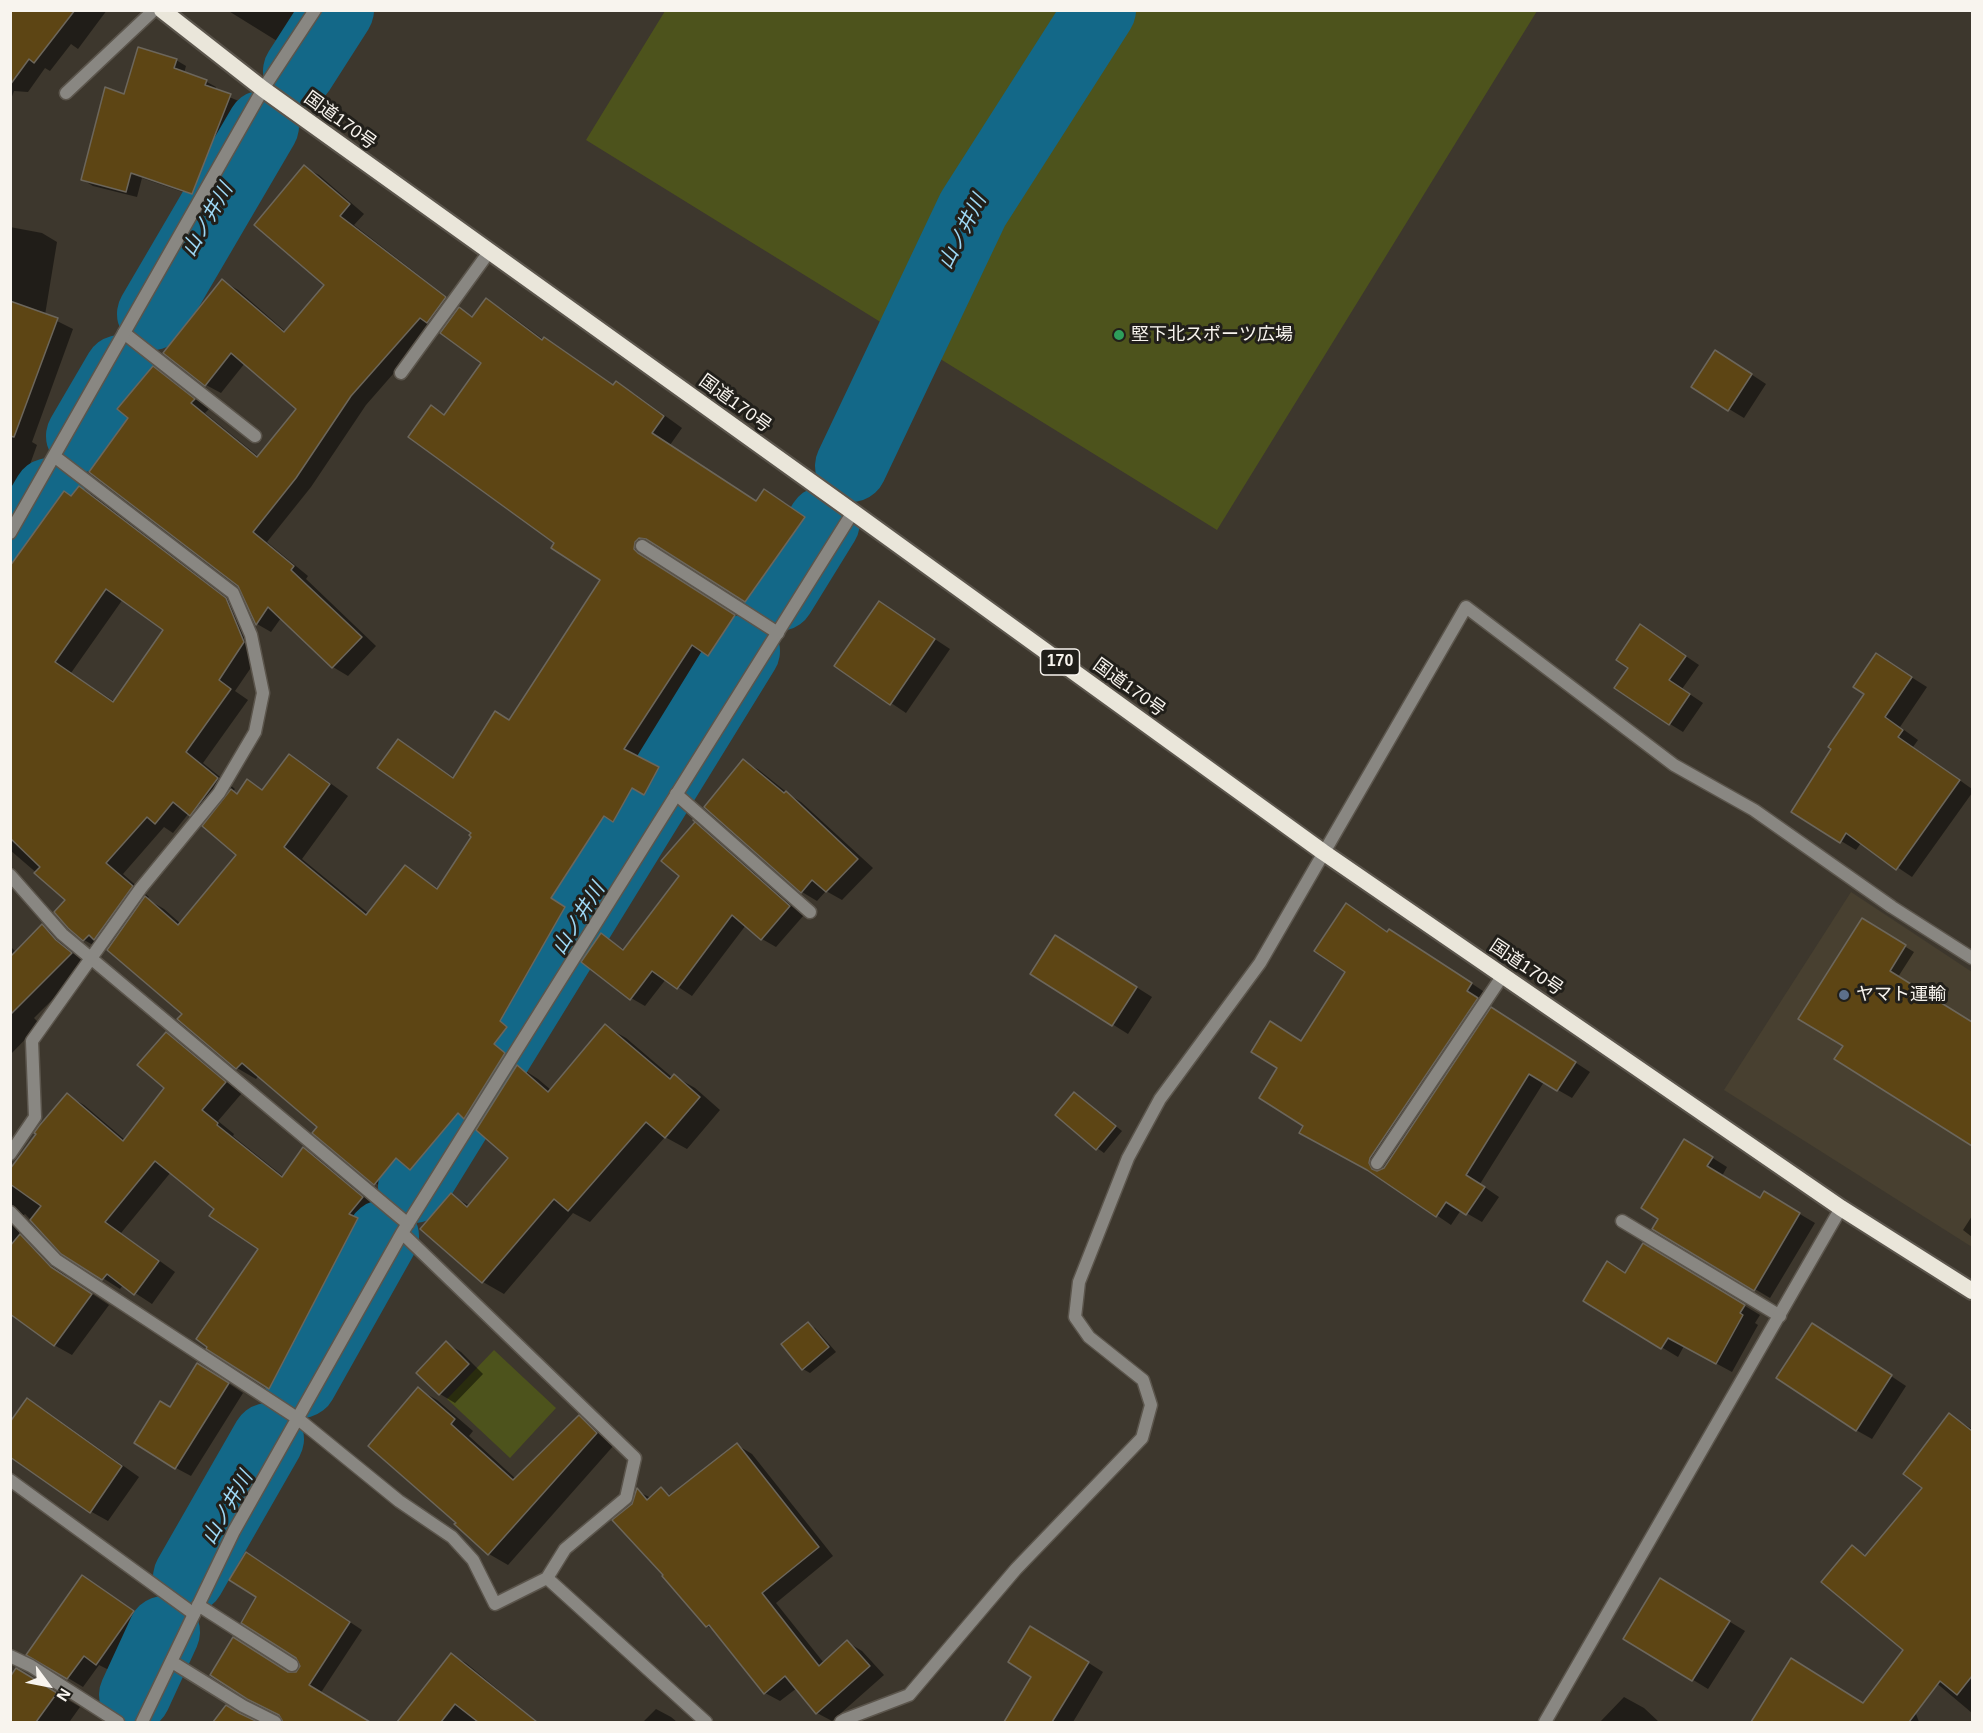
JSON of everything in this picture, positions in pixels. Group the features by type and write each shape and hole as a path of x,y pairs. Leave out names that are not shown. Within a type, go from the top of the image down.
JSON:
{"highway":[{"name":"国道170号","path":"162,10 263,89 1323,852 1841,1208 1972,1291"}],"street":[{"path":"66,93 154,10"},
{"path":"10,533 263,89 315,10"},
{"path":"401,373 489,252"},
{"path":"124,333 255,436"},
{"path":"10,1154 34,1117 32,1041 141,888 219,793 255,732 263,693 251,635 233,593 54,456"},
{"path":"142,1722 234,1531 405,1229 853,512"},
{"path":"642,546 778,633"},
{"path":"841,1722 909,1695 1016,1569 1142,1438 1151,1405 1143,1380 1089,1337 1075,1317 1079,1282 1128,1158 1160,1099 1260,963 1466,607 1674,765 1754,810 1892,907 1972,958"},
{"path":"676,794 810,912"},
{"path":"10,875 62,934 92,957 405,1229 635,1458 626,1498 565,1549 547,1578 495,1604 473,1560 452,1536 399,1501 297,1418 56,1260 10,1212"},
{"path":"1377,1163 1503,975"},
{"path":"1545,1722 1841,1208"},
{"path":"1622,1221 1780,1316"},
{"path":"10,1480 196,1609 292,1665"},
{"path":"547,1578 706,1722"},
{"path":"10,1656 31,1666 118,1722"},
{"path":"172,1662 243,1706 275,1722"}],"shaded area":[{"name":"ヤマト運輸","path":"1851,892 1972,972 1972,1247 1724,1090"}],"green space":[{"name":"堅下北スポーツ広場","path":"665,11 1537,11 1217,530 586,140"},
{"path":"494,1350 556,1408 510,1458 447,1399"}],"building":[{"path":"10,10 75,10 34,63 29,59 10,85"},
{"path":"138,47 177,59 174,68 207,80 205,85 231,94 192,194 131,173 126,192 81,180 105,87 124,94"},
{"path":"304,165 350,204 340,216 446,297 427,323 420,318 351,396 296,478 253,532 294,566 291,570 362,637 332,668 268,607 256,625 238,586 89,472 128,418 117,409 153,366 195,399 191,403 257,457 296,409 231,353 205,386 163,353 222,279 284,332 324,285 254,225"},
{"path":"486,298 542,340 544,337 613,385 616,381 664,416 652,433 756,501 764,489 805,517 745,602 646,539 639,538 635,542 634,549 638,553 735,615 708,656 692,645 624,749 659,767 644,795 632,788 613,822 604,816 551,898 565,907 500,1021 507,1027 494,1044 505,1053 464,1119 458,1113 410,1170 396,1158 374,1185 312,1133 317,1127 242,1063 236,1069 177,1019 182,1014 107,950 145,896 178,925 236,855 202,826 231,789 237,794 247,779 262,790 289,754 330,784 284,847 366,915 405,865 437,889 471,837 469,835 471,833 377,768 398,739 453,778 495,711 509,720 600,580 551,548 554,543 408,437 431,405 444,415 481,363 440,333 459,307 472,317"},
{"path":"10,301 58,318 14,437 10,436"},
{"path":"1715,350 1752,374 1728,411 1691,387"},
{"path":"79,486 226,598 244,642 219,680 231,689 186,752 218,778 190,816 173,802 155,824 147,817 106,863 133,886 94,940 89,935 83,941 54,912 65,900 34,873 40,867 10,838 10,566 64,491 71,496","holes":["106,589 163,630 113,702 55,662"]},
{"path":"879,601 935,639 890,705 834,666"},
{"path":"1640,624 1686,656 1669,680 1690,694 1669,725 1614,688 1628,668 1616,660"},
{"path":"1876,653 1912,677 1885,717 1903,730 1898,737 1960,780 1896,870 1846,833 1840,843 1791,812 1831,749 1828,747 1864,694 1853,687"},
{"path":"743,759 784,793 786,791 858,859 826,892 812,880 801,893 704,807"},
{"path":"693,820 790,906 761,940 732,915 677,989 652,971 630,1000 581,962 601,933 623,950 679,876 661,861 695,822"},
{"path":"1346,903 1387,932 1389,929 1472,983 1467,991 1478,998 1370,1158 1369,1163 1372,1169 1377,1171 1384,1168 1491,1007 1576,1062 1557,1091 1529,1074 1466,1175 1485,1187 1466,1215 1446,1202 1436,1217 1367,1170 1299,1133 1303,1126 1259,1098 1277,1068 1251,1052 1270,1021 1301,1041 1345,972 1314,951"},
{"path":"1862,918 1906,945 1890,971 1972,1022 1972,1146 1834,1059 1843,1046 1798,1019"},
{"path":"42,924 72,953 10,1015 11,956"},
{"path":"1055,935 1137,987 1112,1026 1030,974"},
{"path":"605,1024 670,1079 674,1074 700,1097 665,1138 646,1122 568,1211 554,1199 482,1283 420,1229 451,1193 467,1207 508,1158 476,1130 517,1065 548,1092"},
{"path":"166,1032 226,1082 202,1110 218,1123 217,1125 282,1177 303,1147 363,1197 349,1214 358,1218 269,1389 206,1349 207,1347 196,1339 258,1249 209,1216 214,1209 155,1161 105,1222 159,1261 134,1295 107,1274 102,1280 61,1254 30,1220 41,1206 10,1184 10,1169 36,1134 34,1133 39,1126 67,1093 123,1141 164,1088 137,1065"},
{"path":"1074,1092 1116,1126 1096,1150 1055,1115"},
{"path":"1684,1139 1713,1157 1707,1166 1760,1198 1764,1191 1800,1213 1754,1291 1652,1229 1658,1219 1641,1208"},
{"path":"20,1234 51,1267 92,1294 54,1346 10,1314 10,1246"},
{"path":"1643,1243 1745,1305 1740,1313 1743,1315 1716,1364 1668,1338 1661,1349 1583,1301 1607,1261 1625,1273"},
{"path":"808,1322 829,1347 802,1370 781,1344"},
{"path":"1812,1323 1892,1375 1856,1431 1776,1378"},
{"path":"446,1341 469,1364 439,1395 416,1373"},
{"path":"197,1363 229,1383 175,1469 134,1443 160,1401 170,1407"},
{"path":"418,1387 455,1419 451,1424 513,1480 579,1415 597,1433 488,1555 454,1524 456,1523 368,1446"},
{"path":"27,1398 122,1466 90,1513 10,1457 10,1422"},
{"path":"1949,1413 1972,1431 1972,1676 1957,1695 1940,1681 1909,1722 1751,1722 1791,1658 1863,1703 1903,1650 1821,1582 1852,1545 1865,1556 1922,1488 1903,1474"},
{"path":"737,1443 819,1547 762,1593 819,1666 847,1640 870,1666 816,1714 785,1676 764,1694 709,1625 706,1627 663,1575 612,1520 632,1504 637,1488 647,1500 661,1487 669,1496"},
{"path":"246,1552 350,1622 309,1685 370,1722 283,1722 279,1715 247,1699 210,1675 233,1637 288,1672 296,1672 300,1666 296,1658 241,1623 256,1597 229,1580"},
{"path":"82,1575 134,1611 96,1665 84,1656 67,1679 26,1655"},
{"path":"1660,1578 1730,1621 1692,1681 1623,1639"},
{"path":"1030,1626 1089,1662 1052,1722 1004,1722 1031,1677 1008,1662"},
{"path":"451,1653 537,1722 478,1722 455,1704 441,1722 397,1722"},
{"path":"16,1668 57,1693 36,1722 10,1722 10,1677"},
{"path":"226,1705 239,1713 258,1722 213,1722"}],"waterway":[{"name":"山ノ井川","path":"299,71 338,10"},
{"name":"山ノ井川","path":"851,466 973,209 1100,10"},
{"name":"山ノ井川","path":"153,314 263,126"},
{"name":"山ノ井川","path":"82,436 120,371"},
{"name":"山ノ井川","path":"10,560 49,494"},
{"name":"山ノ井川","path":"779,595 824,522"},
{"name":"山ノ井川","path":"414,1187 744,651"},
{"name":"山ノ井川","path":"301,1382 383,1236"},
{"name":"山ノ井川","path":"189,1577 268,1439"},
{"name":"山ノ井川","path":"135,1695 164,1632"}],"place":[{"name":"堅下北スポーツ広場","path":"1119,335"},
{"name":"ヤマト運輸","path":"1844,995"}]}
